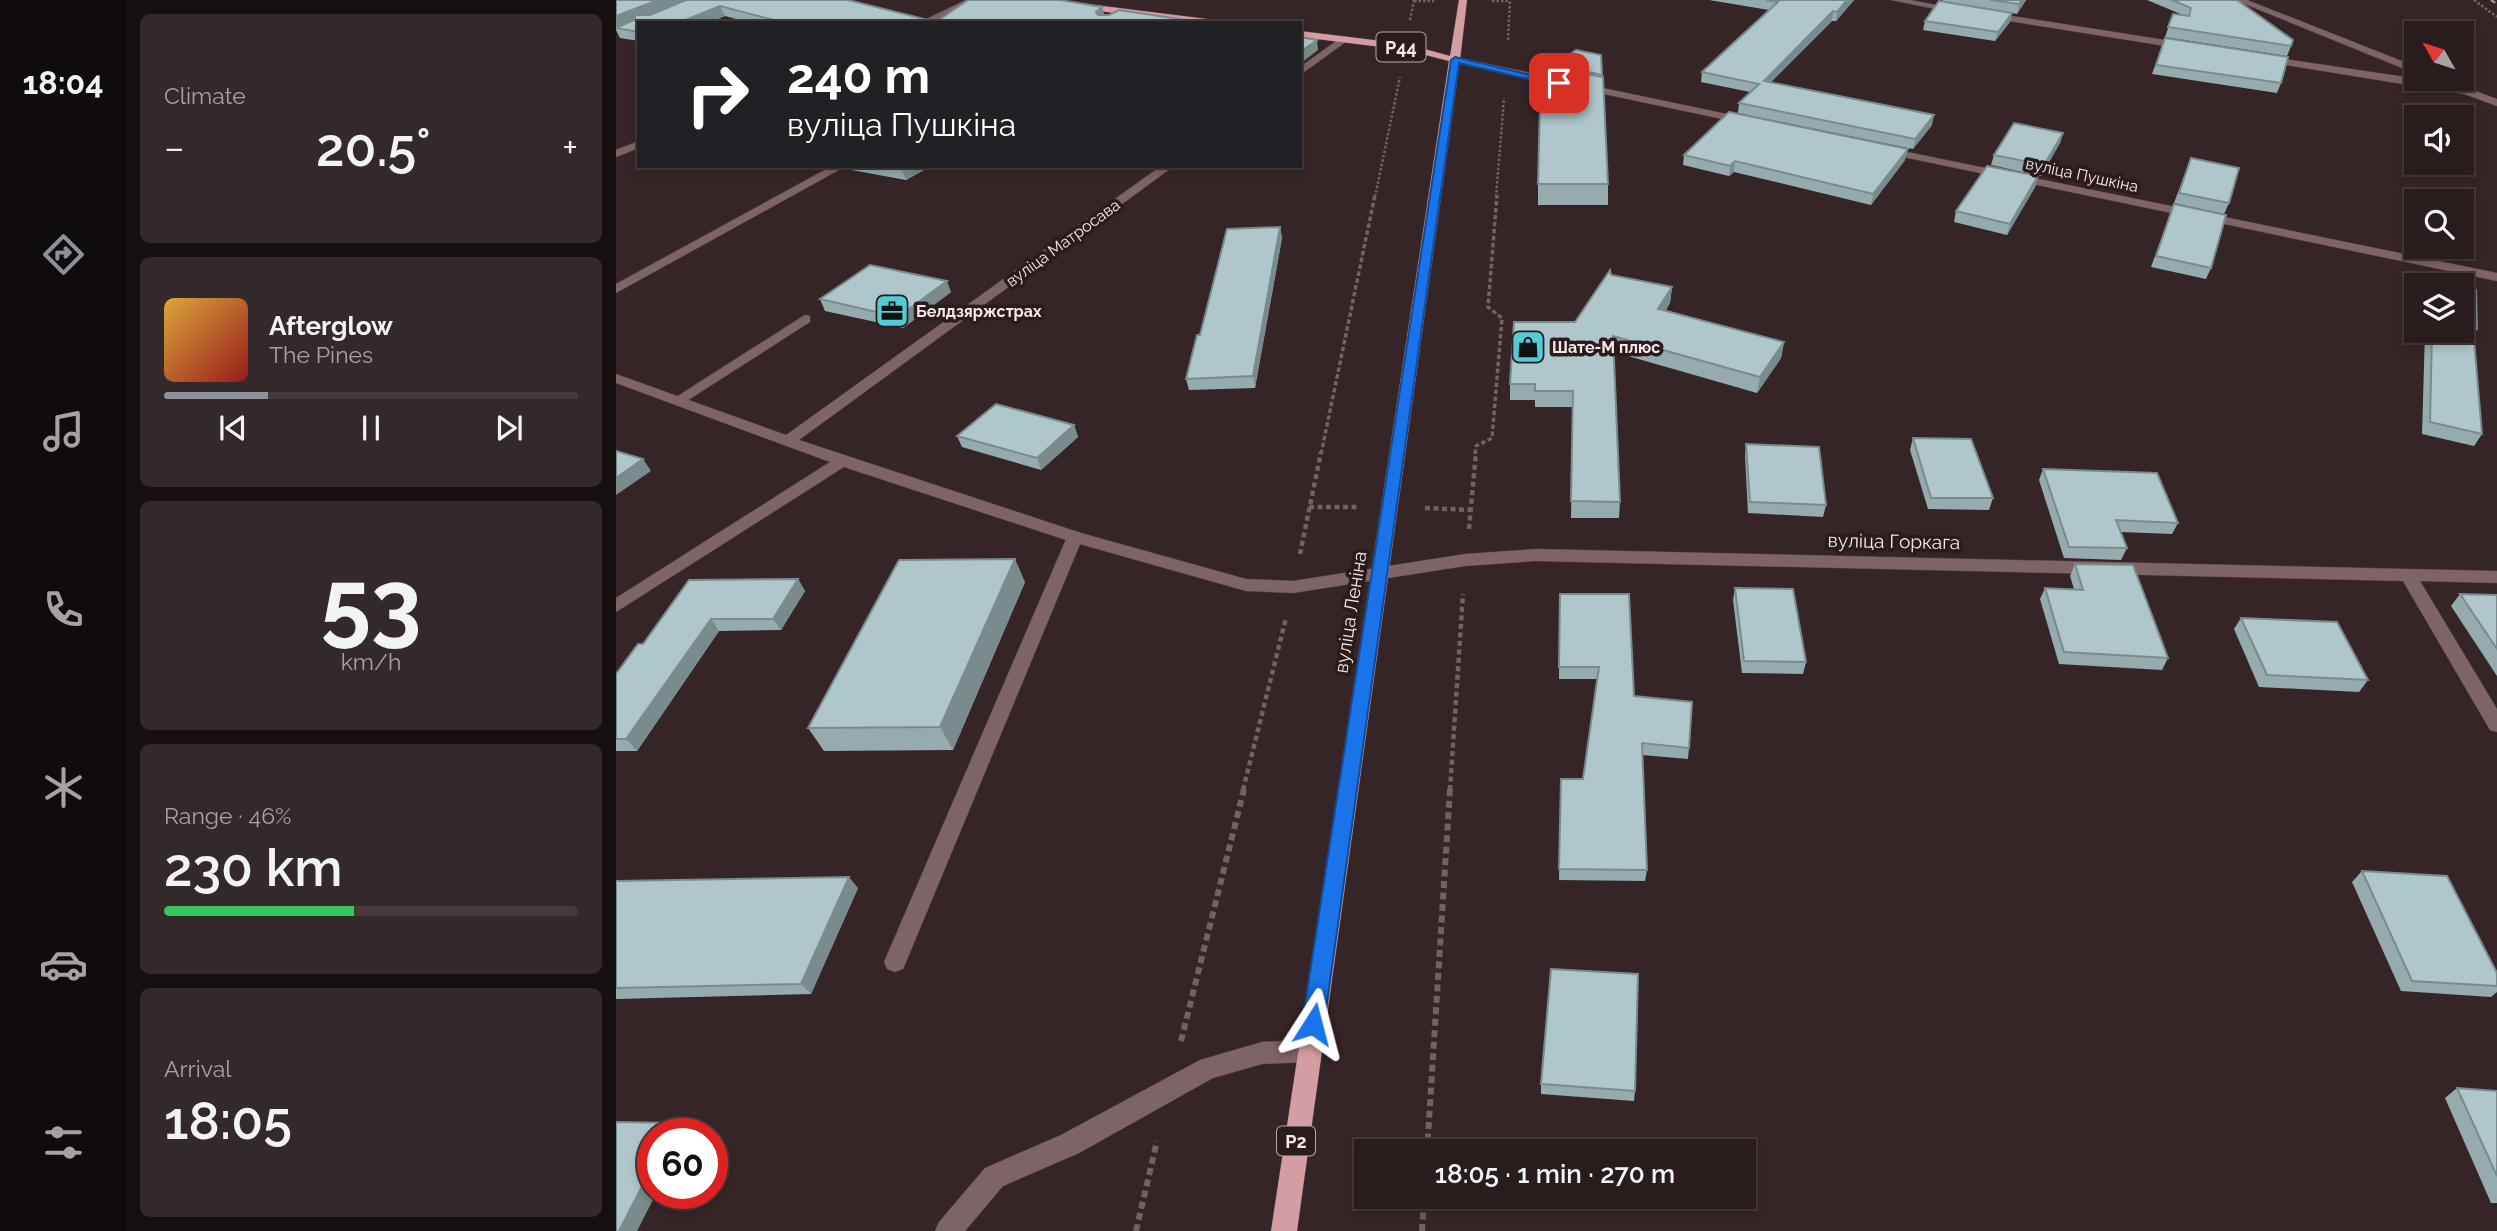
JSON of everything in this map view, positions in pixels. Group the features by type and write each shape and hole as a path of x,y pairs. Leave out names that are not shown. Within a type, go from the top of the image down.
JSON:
{"main road":[{"name":"вуліца Леніна","path":"1284,1231 1463,0"},
{"path":"1073,6 1200,21"},
{"name":"Р44","path":"1302,34 1406,47 1455,60"}],"street":[{"path":"926,21 973,0"},
{"path":"1895,0 1963,11"},
{"path":"2239,0 2404,66"},
{"path":"1108,21 1126,11"},
{"path":"1976,13 2195,48"},
{"path":"1302,71 1345,39"},
{"path":"2249,57 2404,81"},
{"path":"1455,60 1764,125"},
{"path":"2468,91 2497,103"},
{"path":"616,154 637,145"},
{"name":"вуліца Пушкіна","path":"1872,148 2497,277"},
{"path":"616,289 837,168"},
{"name":"вуліца Матросава","path":"787,442 1166,168"},
{"path":"677,401 805,319"},
{"name":"вуліца Горкага","path":"616,378 842,461 1075,537 1246,584 1293,587 1465,559 1536,555 2497,577"},
{"path":"616,606 842,461"},
{"path":"895,962 1075,537"},
{"path":"2407,573 2497,725"},
{"path":"948,1231 994,1177 1070,1144 1208,1068 1262,1053 1309,1051"}],"path":[{"path":"2474,0 2497,17"},
{"path":"1422,1231 1423,1209"}],"building":[{"path":"616,0 658,0 616,16"},
{"path":"686,0 848,0 932,21 777,21 720,6 683,21 637,21 637,32 616,28 634,20 636,15 650,15"},
{"path":"968,0 1060,0 1102,7 1096,12 1098,15 1109,15 1119,10 1193,21 937,21"},
{"path":"1766,0 1847,0 1764,81 1934,115 1915,139 1739,103 1759,84 1702,72 1778,2"},
{"path":"1990,0 2022,0 2019,4"},
{"path":"2172,0 2237,0 2293,40 2291,46 2168,27 2173,14 2189,16 2191,8"},
{"path":"1939,1 2012,13 1998,32 1925,21"},
{"path":"1302,37 1317,40 1302,51"},
{"path":"2165,38 2288,57 2281,83 2156,65"},
{"path":"1576,50 1601,55 1602,75 1555,65"},
{"path":"1541,66 1603,77 1608,184 1538,184"},
{"path":"1729,112 1908,149 1873,194 1735,161 1730,166 1684,155"},
{"path":"2014,123 2063,133 2044,165 1994,155"},
{"path":"2191,158 2239,168 2229,203 2179,193"},
{"path":"1987,166 2038,176 2010,224 1956,211"},
{"path":"2174,204 2226,215 2211,268 2156,256"},
{"path":"1280,227 1253,376 1186,379 1227,229"},
{"path":"870,265 947,281 898,317 820,299"},
{"path":"1610,270 1611,275 1672,287 1658,309 1784,342 1760,377 1613,336 1620,502 1571,501 1573,391 1535,391 1535,384 1510,384 1514,322 1575,322"},
{"path":"2474,290 2476,290 2477,329 2474,328"},
{"path":"2474,340 2482,434 2430,422 2432,343 2474,343"},
{"path":"996,404 1074,425 1037,458 957,436"},
{"path":"1913,438 1971,439 1993,498 1931,498"},
{"path":"1746,444 1819,447 1826,505 1750,502"},
{"path":"616,451 643,459 616,478"},
{"path":"2043,469 2157,473 2178,523 2116,520 2127,548 2069,547"},
{"path":"1015,559 940,727 808,728 899,560"},
{"path":"2075,564 2133,565 2168,658 2064,652 2045,588 2083,590"},
{"path":"798,579 773,619 711,619 626,739 616,739 616,674 638,644 643,644 689,580"},
{"path":"1735,588 1793,589 1806,662 1744,661"},
{"path":"1560,594 1629,594 1634,696 1692,702 1689,748 1642,743 1647,870 1559,869 1561,779 1583,779 1599,667 1559,667"},
{"path":"2460,594 2497,595 2497,649"},
{"path":"2241,618 2337,622 2368,680 2267,675"},
{"path":"2362,871 2447,876 2497,973 2497,986 2412,981"},
{"path":"849,877 801,984 616,988 616,881"},
{"path":"1551,969 1638,974 1635,1091 1541,1084"},
{"path":"2457,1088 2497,1091 2497,1176"},
{"path":"616,1122 637,1122 637,1196 619,1231 616,1231"}],"railway":[{"path":"2491,0 2497,4"}],"place":[{"name":"Белдзяржстрах","path":"892,311"},
{"name":"Шате-М плюс","path":"1528,347"}],"route":[{"path":"1313,1024 1455,60 1559,83"}]}
